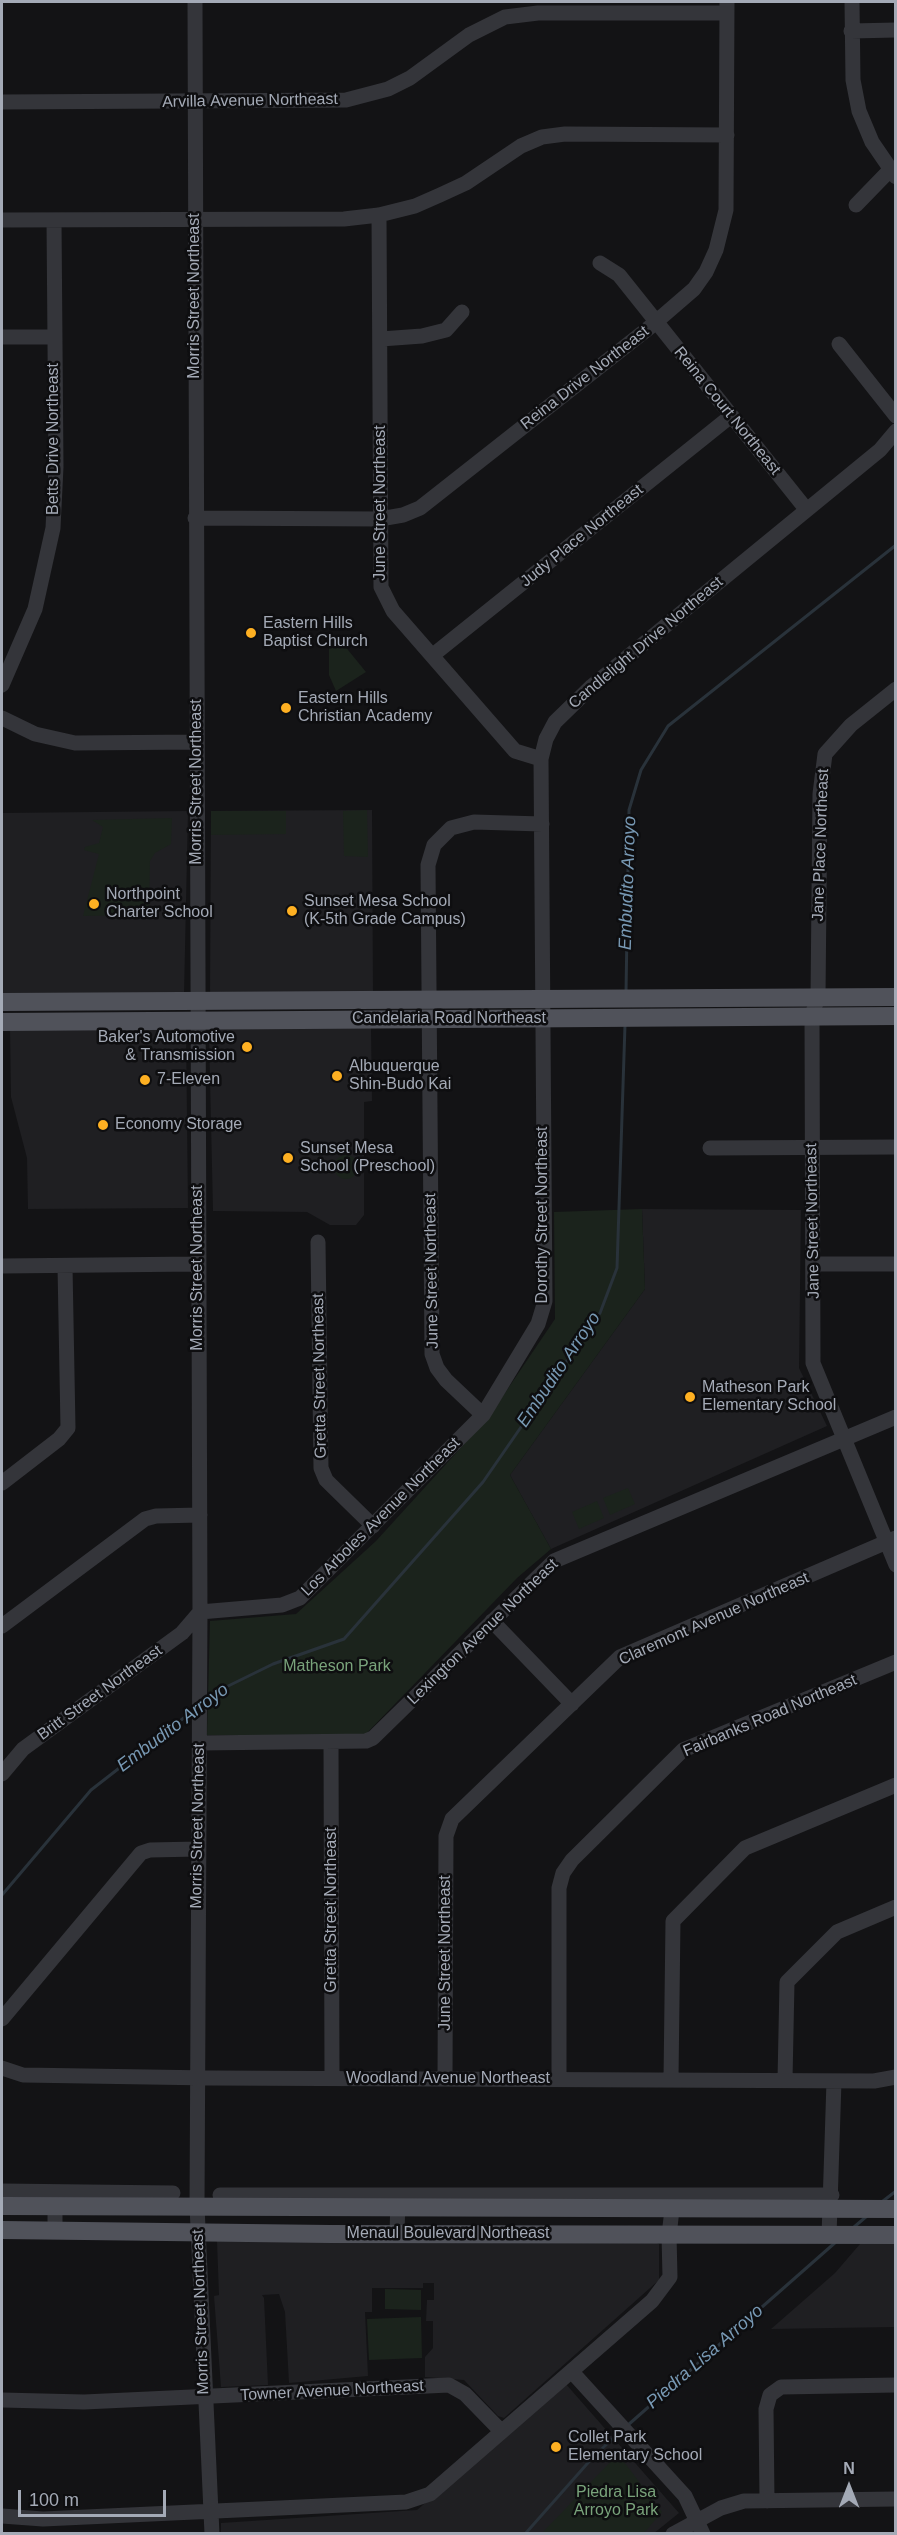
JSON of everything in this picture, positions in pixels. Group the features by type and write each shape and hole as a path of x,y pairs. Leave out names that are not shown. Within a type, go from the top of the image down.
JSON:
{"main road":[{"name":"Candelaria Road Northeast","path":"2,1002 896,997"},
{"name":"Candelaria Road Northeast","path":"2,1022 896,1016"},
{"name":"Menaul Boulevard Northeast","path":"2,2206 56,2199 197,2206 398,2202 672,2210 831,2203 850,2210 893,2210"},
{"name":"Menaul Boulevard Northeast","path":"2,2230 896,2235"}],"street":[{"name":"Morris Street Northeast","path":"195,2 196,1002 198,1020 197,1264 200,1515 197,2206 213,2534"},
{"path":"852,2 853,80 860,111 892,174 856,205"},
{"name":"Arvilla Avenue Northeast","path":"2,102 326,102 380,92 410,78 484,25 524,13 727,7"},
{"name":"Reina Drive Northeast","path":"195,518 380,519 403,515 420,508 656,322 694,289 706,272 716,250 726,210 727,7"},
{"path":"851,31 896,30"},
{"path":"2,220 316,220 380,215 440,195 466,183 521,146 542,137 565,134 727,135"},
{"name":"June Street Northeast","path":"380,215 380,576 385,597 393,611 515,752 541,759"},
{"name":"Betts Drive Northeast","path":"2,685 35,609 53,528 56,467 54,220"},
{"name":"Reina Court Northeast","path":"600,263 619,275 806,509"},
{"path":"381,339 422,336 446,330 462,312"},
{"path":"2,338 54,338"},
{"path":"839,344 896,416"},
{"name":"Judy Place Northeast","path":"433,656 731,416"},
{"name":"Candlelight Drive Northeast","path":"542,998 541,759 546,739 555,722 585,693 880,450 896,431"},
{"name":"Jane Place Northeast","path":"818,997 820,794 825,754 851,725 896,688"},
{"path":"2,718 35,734 75,743 197,742"},
{"name":"June Street Northeast","path":"483,1415 446,1380 437,1368 432,1354 428,865 434,844 451,828 463,824 542,824"},
{"name":"Jane Street Northeast","path":"818,997 812,1015 813,1363 843,1440 891,1540 896,1566"},
{"name":"Dorothy Street Northeast","path":"483,1415 538,1324 545,1301 542,998"},
{"path":"710,1148 896,1147"},
{"name":"Gretta Street Northeast","path":"318,1242 321,1468 326,1480 373,1526"},
{"path":"2,1266 197,1264"},
{"path":"814,1264 896,1264"},
{"path":"2,1483 59,1439 68,1428 65,1266"},
{"name":"Los Arboles Avenue Northeast","path":"200,1612 282,1605 300,1598 483,1415"},
{"name":"Lexington Avenue Northeast","path":"200,1743 366,1741 373,1738 554,1561 896,1417"},
{"path":"2,1626 145,1519 156,1516 200,1515"},
{"name":"Claremont Avenue Northeast","path":"447,1827 620,1657 891,1540"},
{"name":"Britt Street Northeast","path":"2,1774 23,1749 182,1633 200,1612"},
{"path":"492,1621 572,1704"},
{"name":"Fairbanks Road Northeast","path":"559,2079 559,1888 563,1873 572,1860 683,1750 896,1662"},
{"name":"Gretta Street Northeast","path":"331,1742 332,2078"},
{"path":"672,2079 673,1921 745,1848 896,1785"},
{"name":"June Street Northeast","path":"445,2079 447,1827"},
{"path":"2,2019 141,1853 150,1850 198,1849"},
{"path":"785,2080 787,1983 837,1932 896,1907"},
{"name":"Woodland Avenue Northeast","path":"2,2068 23,2075 197,2078 874,2081 896,2077"},
{"path":"829,2236 834,2081"},
{"path":"2,2191 56,2199 173,2193"},
{"path":"219,2195 398,2202 831,2203"},
{"path":"55,2230 56,2199"},
{"path":"397,2234 398,2202"},
{"path":"2,2516 43,2519 406,2502 430,2494 501,2431 573,2373 652,2301 670,2277 669,2235 672,2210"},
{"path":"573,2373 685,2496 700,2527"},
{"name":"Towner Avenue Northeast","path":"2,2400 84,2402 449,2385 465,2394 501,2431"},
{"path":"767,2501 766,2409 770,2395 781,2387 896,2385"},
{"path":"673,2534 700,2527 733,2503 896,2499"}],"shaded area":[{"name":"Sunset Mesa School (K-5th Grade Campus)","path":"372,810 373,995 210,998 211,811"},
{"name":"Northpoint Charter School","path":"188,811 184,995 2,996 2,813"},
{"path":"371,1027 372,1101 364,1102 364,1215 356,1225 330,1225 307,1212 213,1211 209,1034 218,1028"},
{"path":"10,1028 186,1028 188,1208 28,1209 27,1158 11,1097"},
{"name":"Matheson Park Elementary School","path":"642,1209 801,1210 799,1368 827,1426 551,1549 510,1475 645,1289"},
{"path":"217,2241 655,2242 659,2244 659,2280 504,2418 498,2416 464,2380 425,2377 425,2357 433,2348 433,2321 426,2321 427,2300 434,2300 434,2283 423,2283 423,2288 372,2288 372,2312 365,2312 368,2376 289,2383 285,2312 279,2294 262,2295 268,2385 221,2387 214,2296 219,2295"},
{"path":"860,2244 895,2244 895,2327 771,2329 835,2273"},
{"name":"Collet Park Elementary School","path":"565,2383 679,2513 653,2534 221,2534 221,2523 417,2510"}],"green space":[{"path":"344,645 366,672 336,691 329,675 329,646"},
{"path":"367,810 368,857 344,856 343,811"},
{"path":"211,811 286,811 286,834 211,835"},
{"path":"172,818 171,844 155,853 150,861 149,909 142,915 83,916 99,854 84,850 85,847 99,843 103,827 92,820"},
{"path":"346,1155 351,1156 357,1162 357,1172 351,1178 346,1179 341,1178 335,1172 334,1167 335,1162 341,1156"},
{"name":"Matheson Park","path":"642,1209 645,1289 510,1475 551,1549 517,1578 364,1736 207,1735 210,1621 296,1614 376,1541 488,1418 555,1319 554,1212"},
{"path":"628,1488 635,1504 610,1515 603,1498"},
{"path":"597,1501 604,1518 579,1529 572,1512"},
{"path":"385,2289 421,2290 421,2310 385,2309"},
{"path":"421,2317 422,2358 369,2360 367,2319"},
{"name":"Piedra Lisa Arroyo Park","path":"618,2454 662,2512 644,2533 542,2533"}],"waterway":[{"name":"Embudito Arroyo","path":"626,992 629,810 641,770 668,726 896,545"},
{"name":"Embudito Arroyo","path":"204,1702 220,1690 273,1664 344,1639 483,1482 600,1313 617,1268 625,1025"},
{"name":"Embudito Arroyo","path":"2,1895 91,1790 194,1710"},
{"name":"Piedra Lisa Arroyo","path":"883,2201 896,2191"},
{"name":"Piedra Lisa Arroyo","path":"854,2227 867,2216"},
{"name":"Piedra Lisa Arroyo","path":"628,2425 837,2241"},
{"name":"Piedra Lisa Arroyo","path":"525,2534 594,2456 621,2431"}],"place":[{"name":"Eastern Hills Baptist Church","path":"251,633"},
{"name":"Eastern Hills Christian Academy","path":"286,708"},
{"name":"Northpoint Charter School","path":"94,904"},
{"name":"Sunset Mesa School (K-5th Grade Campus)","path":"292,911"},
{"name":"Baker's Automotive & Transmission","path":"247,1047"},
{"name":"Albuquerque Shin-Budo Kai","path":"337,1076"},
{"name":"7-Eleven","path":"145,1080"},
{"name":"Economy Storage","path":"103,1125"},
{"name":"Sunset Mesa School (Preschool)","path":"288,1158"},
{"name":"Matheson Park Elementary School","path":"690,1397"},
{"name":"Collet Park Elementary School","path":"556,2447"}]}
